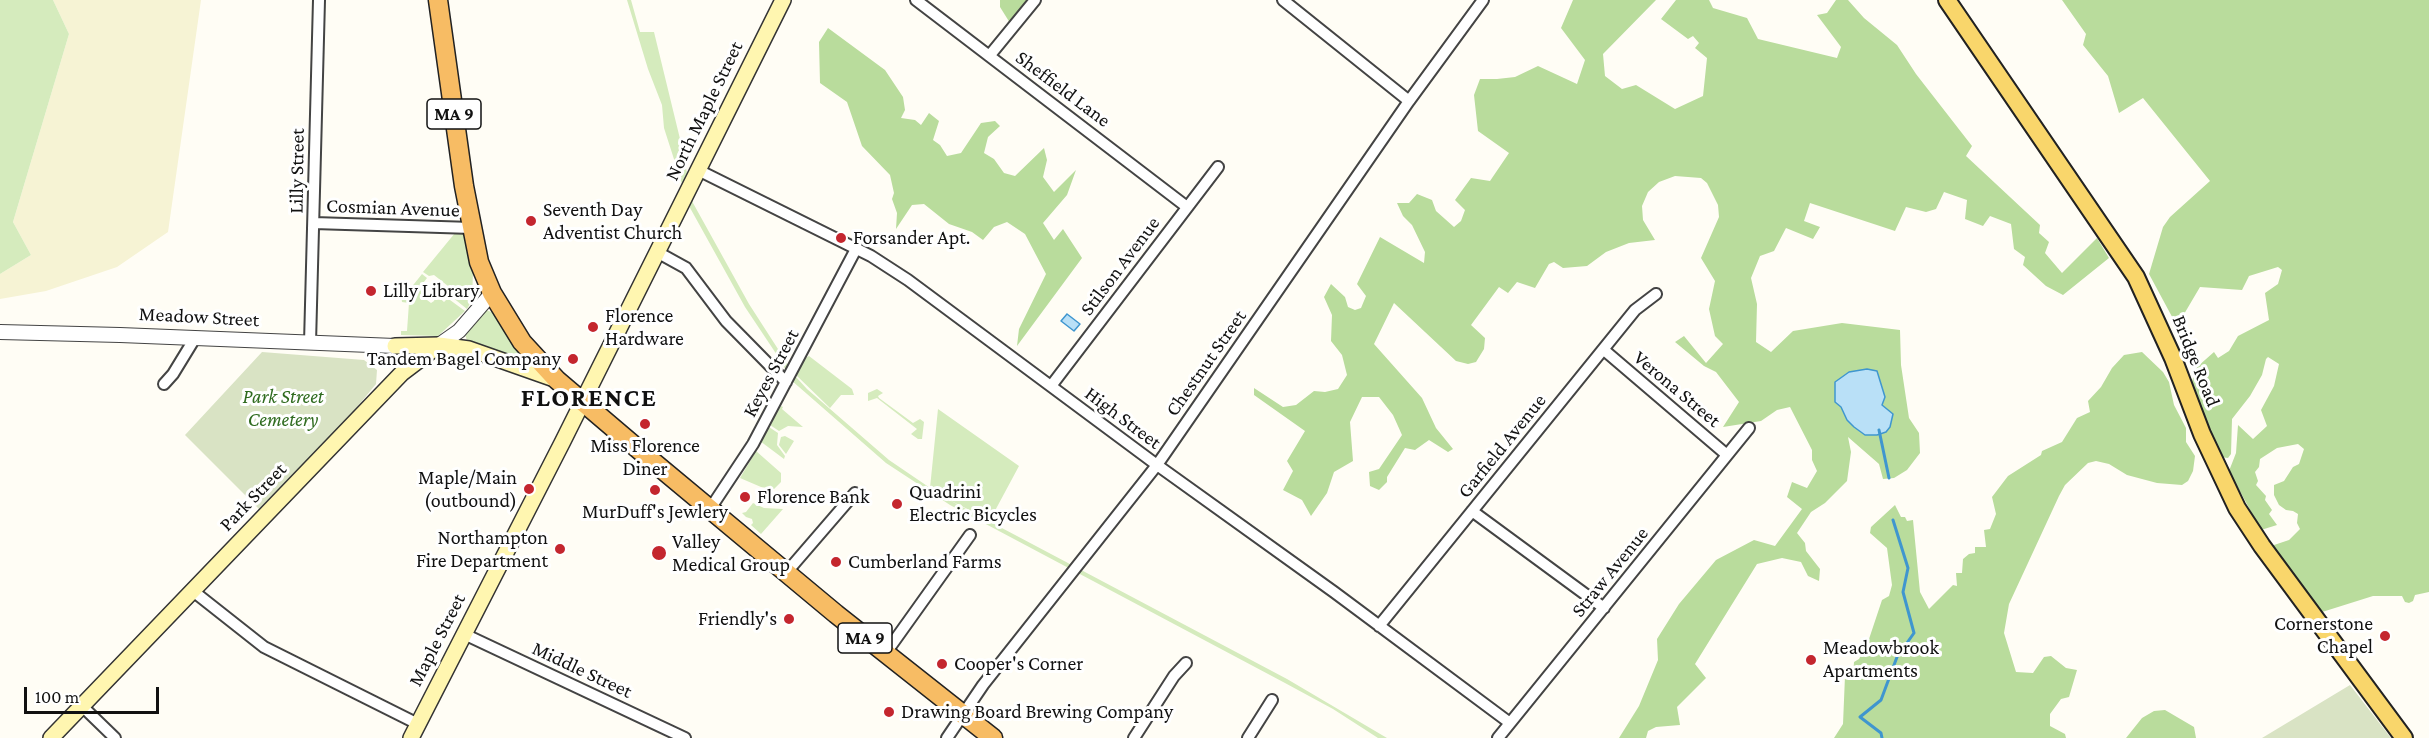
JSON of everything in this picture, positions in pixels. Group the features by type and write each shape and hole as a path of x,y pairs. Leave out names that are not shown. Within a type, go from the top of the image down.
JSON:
{"highway":[{"name":"MA 9","path":"438,0 472,228 480,262 492,293 522,342 556,380 786,573 993,738"}],"main road":[{"name":"North Maple Street","path":"582,401 783,0"},
{"name":"Bridge Road","path":"1947,0 2136,277 2159,324 2202,434 2236,508 2404,738"},
{"path":"395,346 439,345 469,349 556,380"},
{"name":"Park Street","path":"51,738 402,373 439,345"},
{"path":"395,346 410,354 417,361"},
{"name":"Maple Street","path":"411,738 582,401"}],"street":[{"name":"Lilly Street","path":"310,343 319,0"},
{"name":"Sheffield Lane","path":"916,0 1188,207"},
{"path":"990,56 1035,0"},
{"path":"1283,0 1409,101"},
{"name":"Chestnut Street","path":"947,738 983,685 1157,465 1409,101 1483,0"},
{"name":"Stilson Avenue","path":"1051,386 1218,167"},
{"name":"High Street","path":"698,170 856,249 908,280 1510,723"},
{"name":"Cosmian Avenue","path":"314,223 472,228"},
{"name":"Keyes Street","path":"710,509 747,455 856,249"},
{"path":"657,252 686,268 726,321 786,382"},
{"name":"Park Street","path":"439,345 459,331 492,293"},
{"name":"Garfield Avenue","path":"1379,626 1635,310 1656,294"},
{"name":"Meadow Street","path":"0,332 395,346"},
{"path":"164,384 173,374 195,338"},
{"name":"Verona Street","path":"1604,350 1727,455"},
{"name":"Straw Avenue","path":"1498,738 1749,428"},
{"path":"786,573 855,493"},
{"path":"1472,511 1604,608"},
{"path":"885,654 970,535"},
{"path":"193,591 264,647 418,724"},
{"name":"Middle Street","path":"464,634 685,738"},
{"path":"1134,738 1174,676 1186,663"},
{"path":"1248,738 1272,700"},
{"path":"82,706 115,738"}],"shaded area":[{"path":"53,0 201,0 168,232 117,267 46,291 0,299 0,274 31,255 13,222 69,34"}],"green space":[{"path":"0,0 53,0 69,34 13,222 31,255 0,274"},
{"path":"627,0 631,0 640,32 654,32 693,203 749,304 796,377 807,389 889,460 930,488 938,409 1019,466 990,520 949,500 1287,679 1387,738 1378,738 1333,709 950,505 886,463 791,380 745,307 689,206 664,128 662,105 648,69"},
{"path":"1000,0 1027,0 1010,23 1000,7"},
{"path":"1573,0 1656,0 1603,54 1605,76 1622,89 1636,85 1675,109 1703,96 1707,58 1695,48 1699,43 1693,36 1688,39 1661,19 1676,0 1709,0 1713,8 1747,18 1758,39 1837,58 1841,47 1817,15 1827,13 1836,0 1848,0 1864,18 1897,45 1916,74 1972,146 1966,156 2040,225 2039,233 2049,242 2045,253 2062,273 2097,238 2109,258 2063,295 2046,286 2023,265 2025,257 2014,249 2011,224 1990,216 1983,226 1965,219 1967,200 1944,192 1936,209 1926,212 1906,207 1895,231 1810,203 1804,221 1820,227 1813,239 1786,228 1774,251 1760,256 1751,278 1757,304 1756,342 1771,352 1793,331 1842,323 1900,330 1901,365 1909,418 1919,433 1920,453 1907,470 1894,478 1883,479 1879,464 1848,437 1851,452 1847,481 1825,503 1811,512 1797,533 1805,543 1806,551 1820,569 1819,581 1808,576 1801,562 1782,558 1757,564 1695,664 1706,678 1677,707 1680,725 1656,727 1648,731 1646,738 1619,738 1639,706 1658,660 1657,639 1679,604 1716,560 1754,540 1775,546 1802,509 1787,497 1792,482 1807,488 1817,471 1812,460 1812,450 1790,407 1777,410 1761,421 1723,427 1739,402 1716,372 1704,366 1675,342 1684,336 1706,363 1723,344 1715,336 1709,309 1715,281 1701,258 1719,217 1718,205 1707,183 1701,178 1675,176 1659,182 1648,192 1642,206 1643,220 1655,240 1629,243 1606,252 1587,266 1563,268 1554,262 1549,264 1535,288 1517,282 1508,293 1499,287 1471,325 1485,338 1484,349 1476,362 1468,364 1456,361 1394,303 1374,344 1422,398 1436,428 1453,449 1448,452 1429,440 1415,450 1405,448 1387,477 1387,482 1379,490 1370,486 1369,472 1379,469 1402,435 1393,415 1379,397 1362,397 1350,422 1353,461 1334,472 1327,493 1311,516 1302,500 1283,490 1293,471 1287,461 1305,431 1254,395 1254,388 1283,407 1296,405 1314,391 1325,392 1338,389 1347,375 1342,355 1331,341 1332,315 1324,297 1331,284 1345,297 1348,307 1355,310 1361,308 1366,296 1357,284 1380,237 1424,263 1425,252 1412,225 1403,216 1397,203 1409,203 1417,194 1432,200 1436,211 1454,227 1461,221 1465,210 1455,200 1471,178 1490,181 1509,153 1478,131 1474,95 1480,79 1515,77 1538,66 1577,84 1585,60 1561,28"},
{"path":"2062,0 2429,0 2429,592 2415,595 2413,601 2409,603 2405,602 2402,596 2373,596 2319,613 2271,546 2289,540 2300,529 2297,523 2298,514 2279,505 2274,495 2274,485 2284,481 2293,467 2299,464 2304,449 2298,444 2277,448 2260,459 2259,467 2255,472 2258,481 2256,485 2266,496 2265,500 2272,510 2269,514 2277,525 2261,530 2229,471 2236,453 2238,425 2253,439 2267,426 2261,410 2274,386 2279,364 2268,357 2266,359 2262,375 2250,396 2232,419 2231,454 2228,458 2220,457 2191,384 2197,367 2214,352 2218,358 2229,351 2238,336 2269,320 2265,293 2278,284 2282,270 2278,267 2249,276 2242,290 2200,287 2177,326 2149,274 2163,227 2170,217 2210,181 2143,98 2119,113 2108,76 2083,45 2086,34"},
{"path":"828,28 885,70 903,97 905,110 901,118 915,120 921,125 929,113 939,121 933,140 940,145 947,156 961,153 981,123 995,121 1000,126 988,137 984,153 994,159 1004,173 1015,176 1044,148 1047,160 1043,177 1054,192 1076,170 1067,195 1043,223 1054,240 1063,229 1082,258 1017,346 1019,329 1046,274 1025,234 1007,222 994,227 983,240 972,232 949,224 924,204 912,205 896,229 897,213 892,199 894,193 890,175 862,146 847,102 820,83 819,42"},
{"path":"455,233 466,236 473,272 472,300 467,309 452,297 453,290 434,275 429,276 423,272"},
{"path":"422,274 427,278 420,287 427,296 427,300 431,303 436,295 444,302 447,299 450,300 465,311 438,336 401,335 401,331 407,331 409,303 402,302 401,294 403,290 410,289"},
{"path":"486,310 494,313 525,358 524,360 467,341 465,334"},
{"name":"Park Street Cemetery","path":"262,352 364,360 377,370 376,384 348,418 259,509 185,435"},
{"path":"2142,352 2163,372 2169,382 2174,405 2186,428 2186,442 2195,456 2193,471 2188,481 2182,485 2157,483 2127,475 2109,464 2096,461 2088,463 2065,485 2009,604 2004,633 2016,672 2033,673 2044,657 2051,656 2066,668 2077,670 2069,697 2061,699 2050,714 2050,726 2065,734 2066,738 1834,738 1843,724 1845,676 1853,677 1854,662 1859,659 1868,642 1882,600 1889,596 1892,585 1887,548 1870,533 1871,527 1895,505 1901,517 1905,517 1907,521 1913,520 1920,592 1929,609 1953,585 1957,586 1956,573 1962,573 1963,559 1975,553 1975,547 1986,547 1984,530 1990,529 1996,514 1992,497 2008,476 2041,455 2042,451 2062,442 2077,418 2090,412 2088,401 2101,387 2112,368 2124,355"},
{"path":"809,356 852,389 854,395 841,395 830,408 795,374 802,360"},
{"path":"877,389 883,393 878,396 879,398 913,423 920,419 924,422 922,439 911,434 917,429 877,398 868,401 868,393"},
{"path":"781,406 803,427 788,426 779,431 770,425"},
{"path":"769,427 778,433 777,445 785,456 784,459 760,441"},
{"path":"785,436 794,441 786,454 779,445 781,437"},
{"path":"756,451 781,473 781,482 774,489 761,487 740,478"},
{"path":"753,503 764,508 783,509 761,534 751,525 752,519 742,513 746,512"},
{"path":"2350,685 2391,738 2262,738"},
{"path":"2165,710 2194,727 2196,738 2126,738 2142,718 2154,711"}],"water":[{"path":"1067,314 1080,324 1074,331 1061,321"},
{"path":"1867,369 1877,371 1885,397 1882,405 1893,414 1890,427 1886,432 1877,435 1865,435 1854,427 1835,402 1835,382 1849,372"}],"waterway":[{"path":"1879,430 1889,478"},
{"path":"1882,738 1881,733 1860,717 1881,700 1897,657 1914,633 1903,592 1908,568 1893,520"}],"place":[{"name":"Seventh Day Adventist Church","path":"531,221"},
{"name":"Forsander Apt.","path":"841,238"},
{"name":"Lilly Library","path":"371,291"},
{"name":"Florence Hardware","path":"593,327"},
{"name":"Tandem Bagel Company","path":"573,359"},
{"name":"Miss Florence Diner","path":"645,424"},
{"name":"Maple/Main (outbound)","path":"529,489"},
{"name":"MurDuff's Jewlery","path":"655,490"},
{"name":"Florence Bank","path":"745,497"},
{"name":"Quadrini Electric Bicycles","path":"897,504"},
{"name":"Northampton Fire Department","path":"560,549"},
{"name":"Valley Medical Group","path":"659,553"},
{"name":"Cumberland Farms","path":"836,562"},
{"name":"Friendly's","path":"789,619"},
{"name":"Cornerstone Chapel","path":"2385,636"},
{"name":"Meadowbrook Apartments","path":"1811,660"},
{"name":"Cooper's Corner","path":"942,664"},
{"name":"Drawing Board Brewing Company","path":"889,712"}],"district":[{"name":"FLORENCE","path":"589,398"}]}
